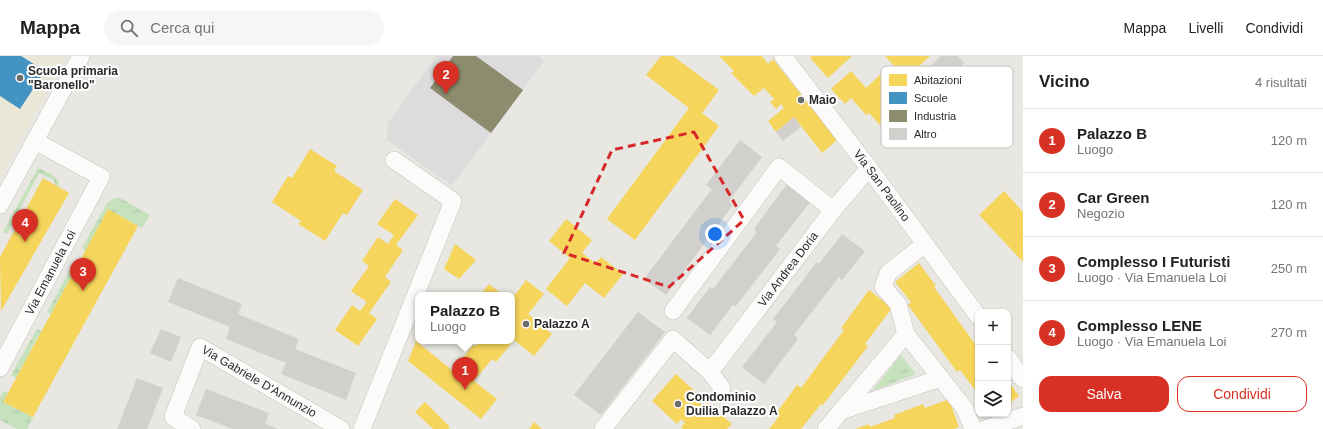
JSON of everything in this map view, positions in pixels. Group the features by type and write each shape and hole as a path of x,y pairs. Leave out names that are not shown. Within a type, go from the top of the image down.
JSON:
{"street":[{"path":"0,205 81,56"},
{"name":"Via San Paolino","path":"783,56 869,168 975,312"},
{"name":"Via Emanuela Loi","path":"0,368 101,178 35,141"},
{"path":"394,160 453,201 417,292"},
{"path":"673,310 779,166 833,210"},
{"name":"Via Andrea Doria","path":"710,372 833,210 869,168"},
{"path":"925,244 888,273 884,280 883,287 898,304 906,334 965,409 973,429"},
{"path":"362,429 415,296"},
{"path":"826,429 906,334"},
{"path":"603,429 673,339 710,372 722,388"},
{"name":"Via Gabriele D'Annunzio","path":"192,429 172,418 200,347 341,429"},
{"path":"1011,362 1023,379"},
{"path":"840,412 942,378"},
{"path":"985,429 1023,416"}],"highlighted area":[{"path":"694,132 744,220 669,287 564,253 612,150"}],"shaded area":[{"path":"0,56 66,56 0,177"},
{"path":"436,56 538,56 544,61 452,186 387,140 388,123"}],"green space":[{"path":"38,168 55,177 58,180 59,187 55,185 54,180 39,173 7,234 3,232"},
{"path":"115,198 120,198 150,215 142,228 108,210 86,251 82,248 107,203"},
{"path":"72,266 76,268 51,314 47,312"},
{"path":"37,329 41,331 16,378 11,375"},
{"path":"901,355 916,374 872,391"},
{"path":"3,391 8,393 3,402 33,417 27,429 17,429 0,420 0,397"}],"building: Abitazioni":[{"path":"661,56 673,56 719,90 702,113 719,126 635,240 607,219 689,108 646,75"},
{"path":"719,56 762,56 768,64 773,59 837,140 822,153 794,117 776,132 768,121 784,108 781,104 776,109 770,102 774,99 764,88 754,96 731,73 734,71"},
{"path":"812,56 852,56 828,78 810,58"},
{"path":"885,56 930,56 919,66 894,66"},
{"path":"851,71 866,88 881,74 881,126 869,113 866,115 851,98 845,104 831,89"},
{"path":"310,149 337,166 334,171 363,190 347,215 343,213 325,241 298,224 301,221 272,202 288,176 292,178"},
{"path":"43,178 69,193 1,311 0,257"},
{"path":"1004,191 1023,212 1023,262 979,215"},
{"path":"395,199 418,215 396,245 403,250 385,277 391,282 369,313 377,319 358,346 335,330 352,305 360,311 367,302 351,291 369,266 362,261 378,237 388,244 394,235 377,224"},
{"path":"108,209 138,226 33,417 3,402"},
{"path":"566,219 592,240 582,253 595,263 601,257 623,274 604,298 585,283 567,306 546,289 570,258 549,241"},
{"path":"455,244 476,260 459,279 444,269"},
{"path":"919,263 936,286 934,287 975,344 975,390 960,370 957,372 908,305 911,302 895,282"},
{"path":"526,280 544,294 528,314 552,334 534,356 515,341 515,295"},
{"path":"489,284 499,292 482,292"},
{"path":"869,290 892,308 865,344 868,346 823,405 821,404 801,429 769,429 778,418 774,416 797,385 801,388 844,330 841,328"},
{"path":"415,344 420,344 453,371 473,345 476,346 478,344 511,344 496,362 492,359 474,381 497,399 481,419 408,361"},
{"name":"Condominio Duilia Palazzo A","path":"676,374 701,397 698,401 703,406 707,402 732,424 727,429 683,429 681,427 685,423 681,419 677,424 652,401"},
{"path":"1011,385 1019,396 1011,402"},
{"path":"949,399 959,427 954,429 855,429 869,424 870,427 895,418 894,415 923,404 925,408"},
{"path":"425,402 450,427 448,429 433,429 415,412"},
{"path":"534,422 542,429 529,429"}],"building: Scuole":[{"path":"0,56 21,56 45,71 20,109 0,96"}],"building: Industria":[{"path":"453,56 476,56 523,90 491,133 430,88"}],"building: Altro":[{"path":"941,56 958,56 964,63 961,66 930,66"},
{"path":"794,117 801,127 783,141 776,132"},
{"path":"740,140 762,157 729,201 733,205 666,295 644,279 712,189 706,185"},
{"path":"787,184 810,202 776,246 780,249 736,306 733,305 710,335 687,318 710,287 713,289 757,232 754,229"},
{"path":"842,234 865,251 842,280 839,277 794,335 798,339 764,384 742,367 777,322 773,319 817,262 819,264"},
{"path":"178,278 242,304 238,314 299,339 295,349 356,373 346,400 281,374 286,363 226,339 230,327 168,302"},
{"path":"638,312 665,332 601,415 574,395"},
{"path":"161,329 181,337 171,362 150,353"},
{"path":"137,378 163,388 147,429 117,429"},
{"path":"206,389 269,413 265,424 278,429 233,429 196,415"}],"place":[{"name":"Scuola primaria \"Baronello\"","path":"20,78"},
{"name":"Car Green","path":"446,94"},
{"name":"Maio","path":"801,100"},
{"name":"Complesso LENE","path":"25,242"},
{"name":"Complesso I Futuristi","path":"83,291"},
{"name":"Palazzo A","path":"526,324"},
{"name":"Palazzo B","path":"465,390"},
{"name":"Condominio Duilia Palazzo A","path":"678,404"}]}
